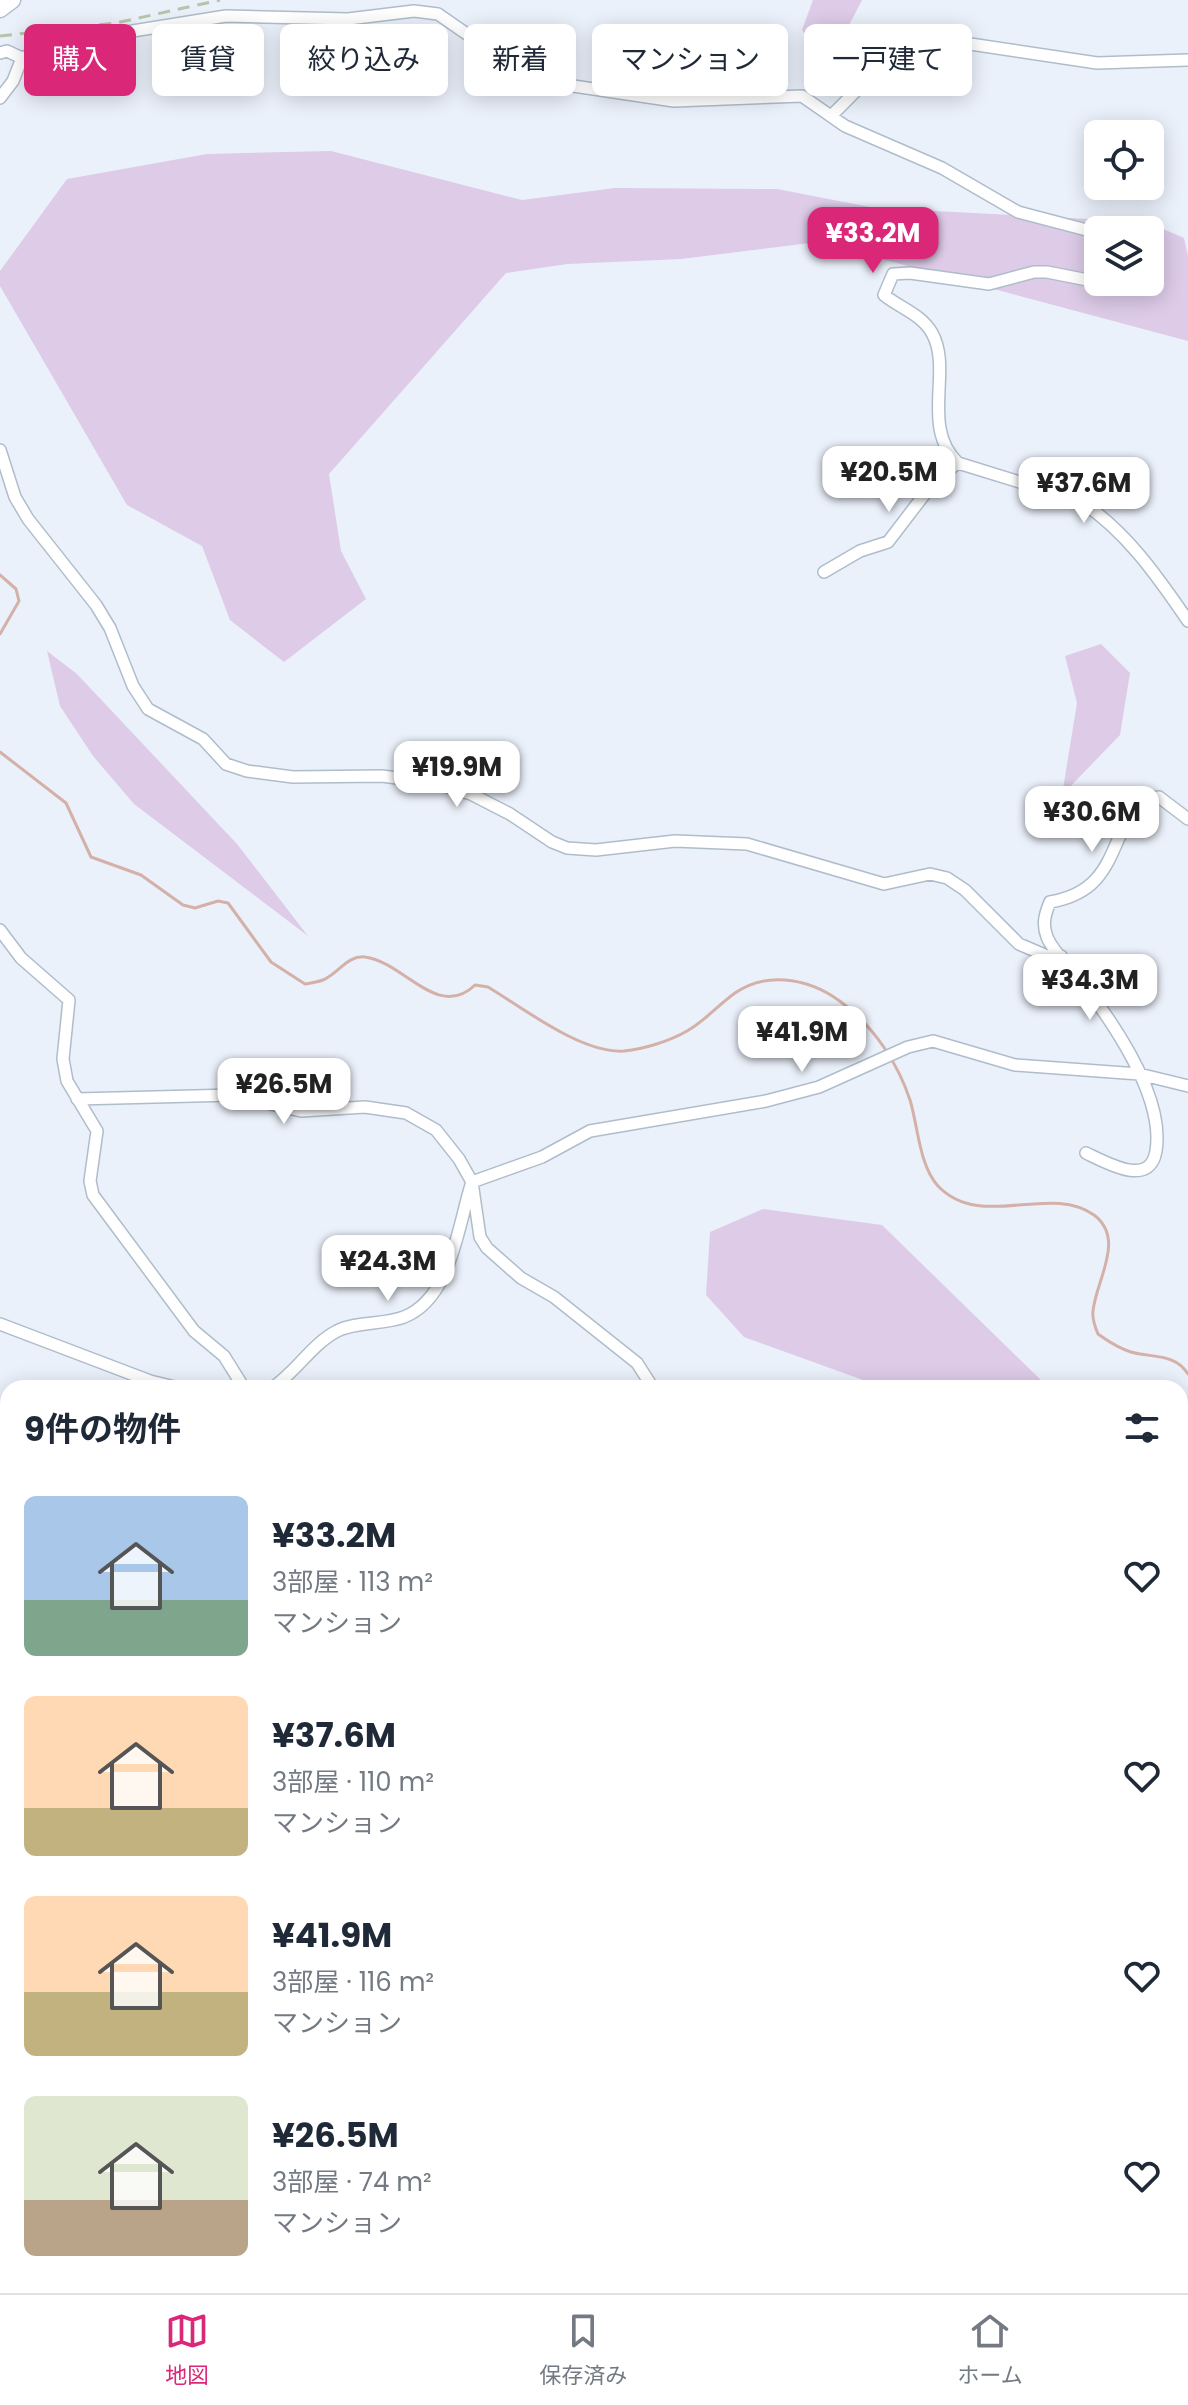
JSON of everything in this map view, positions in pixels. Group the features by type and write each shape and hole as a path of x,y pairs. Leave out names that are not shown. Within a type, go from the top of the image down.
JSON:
{"main road":[{"path":"0,9 12,0"}],"street":[{"path":"0,98 13,81 22,58 58,43 226,16 348,19 414,11 438,14 510,64 560,84 674,101 802,96 845,126 942,168 1018,212 1084,229"},
{"path":"832,115 898,52 914,43 937,39 1097,63 1188,60"},
{"path":"0,53 7,51 22,58"},
{"path":"1084,279 1034,272 989,284 910,273 893,274 884,295 920,317 936,342 940,431 946,451 958,463 1078,500 1092,508 1143,559 1188,621"},
{"path":"0,450 15,497 28,519 96,605 110,628 133,686 148,709 203,739 226,764 247,771 293,777 382,776 435,783 484,801 567,848 596,850 675,841 747,844 884,884 930,874 947,878 965,890 1019,944 1047,956 1061,956"},
{"path":"824,572 845,558 895,536 937,478 958,463"},
{"path":"1086,1153 1132,1172 1147,1169 1154,1163 1157,1146 1154,1114 1139,1074 1109,1017 1048,940 1044,917 1050,902 1074,898 1104,869 1120,842 1127,817 1140,799 1159,797 1188,819"},
{"path":"0,930 21,958 69,1000 63,1059 67,1081 97,1131 90,1181 93,1195 164,1286 194,1331 224,1356 239,1380"},
{"path":"472,1182 542,1157 590,1131 766,1101 819,1087 908,1047 933,1041 1015,1065 1139,1074 1188,1086"},
{"path":"77,1099 233,1095 301,1111 365,1107 406,1113 436,1130 472,1182 480,1237 487,1248 521,1278 554,1297 637,1363 648,1380"},
{"path":"280,1380 323,1340 340,1329 407,1316 431,1295 441,1281 453,1249 472,1182"},
{"path":"0,1324 147,1380"}],"shaded area":[{"path":"813,0 862,0 850,24 804,24"},
{"path":"331,151 522,200 615,188 777,189 875,208 1084,219 1084,296 1164,296 1164,229 1184,238 1188,256 1188,341 818,242 681,259 567,264 506,273 329,474 341,551 366,599 284,662 230,620 202,546 127,505 0,286 0,271 67,179 207,154"},
{"path":"1101,644 1130,673 1120,735 1062,795 1077,703 1065,656"},
{"path":"47,651 77,674 237,844 308,936 134,804 93,756 60,706"},
{"path":"763,1209 882,1225 1041,1380 863,1380 744,1337 706,1295 710,1232"}],"waterway":[{"path":"0,575 16,589 19,601 0,634"},
{"path":"0,752 66,803 91,857 141,875 183,905 195,908 218,901 228,903 271,962 305,984 323,980 353,959 365,957 379,961 434,993 448,997 461,994 475,985 488,987 572,1038 608,1050 624,1051 680,1035 700,1023 735,993 763,981 806,984 834,997 857,1015 892,1061 910,1100 927,1167 938,1186 955,1199 974,1205 994,1207 1057,1203 1076,1206 1094,1215 1103,1225 1109,1248 1093,1311 1098,1334 1126,1350 1170,1359 1188,1374"}],"railway":[{"path":"0,36 116,23 220,0"}]}
